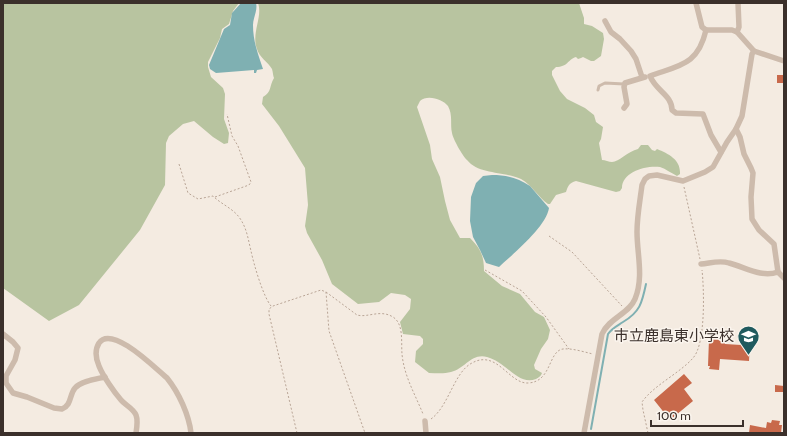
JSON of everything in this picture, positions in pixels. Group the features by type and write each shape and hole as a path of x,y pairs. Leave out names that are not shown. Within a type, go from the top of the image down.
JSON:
{"street":[{"path":"696,3 702,27 706,30 732,30 737,32 754,51 784,61"},
{"path":"737,32 739,27 738,3"},
{"path":"605,21 611,32 631,51 636,59 642,77"},
{"path":"624,108 627,104 624,84 642,77 650,76 690,60 698,52 706,30"},
{"path":"584,433 604,330 606,326 630,307 635,300 638,288 640,273 637,231 642,185 645,179 649,176 657,175 683,181 713,167 736,129 742,116 752,54 754,51"},
{"path":"650,76 654,84 669,98 672,105 672,110 676,113 702,114 711,135 721,152"},
{"path":"736,129 740,137 744,154 753,173 751,197 752,219 759,230 774,244 778,272 784,278"},
{"path":"701,264 724,262 762,274 772,274 778,272"},
{"path":"3,334 18,348 15,360 6,376 6,383 13,393 54,408 62,409 68,405 74,388 105,377"},
{"path":"136,433 138,426 136,415 131,408 121,401 99,368 96,353 101,340 108,338 124,343 167,378 173,385 187,412 191,433"},
{"path":"425,421 426,433"}],"lane":[{"path":"598,90 599,86 603,83 624,84"}],"path":[{"path":"179,164 188,193 198,199 211,196 214,197 247,186 251,182 238,146 232,136 228,114"},
{"path":"648,433 642,402 694,357 697,353 701,335 704,283 683,181"},
{"path":"214,197 234,212 247,233 255,266 271,307 269,314 297,433"},
{"path":"549,236 572,252 626,310"},
{"path":"485,270 522,291 546,317 569,350"},
{"path":"271,307 320,290 326,292 357,315 363,316 376,313 385,314 398,320 403,361 407,376 425,421 436,414 452,391 462,372 471,363 480,360 489,360 494,362 520,382 530,383 540,378 546,372 556,352 563,349 598,355"},
{"path":"326,292 329,331 365,433"}],"green space":[{"path":"3,3 239,3 233,11 229,24 222,29 220,38 208,62 211,77 223,88 225,94 224,119 229,133 228,143 224,144 213,137 194,121 183,124 169,136 166,143 165,185 140,230 79,305 49,321 3,288"},
{"path":"258,3 579,3 584,18 584,24 592,26 603,33 604,39 601,56 594,61 583,57 578,59 576,57 563,66 556,67 552,71 552,75 560,91 567,99 585,108 594,115 596,122 603,127 599,143 602,160 615,162 638,149 641,145 648,145 652,150 655,151 657,149 670,155 676,161 680,169 680,174 677,176 660,167 648,167 630,174 623,182 620,191 616,192 576,181 569,185 566,192 556,195 550,204 548,204 521,179 478,168 472,165 460,151 453,136 451,130 450,113 446,103 439,99 427,98 420,101 417,107 430,145 432,159 440,177 450,220 460,238 470,238 481,253 484,271 502,286 520,294 535,312 544,317 550,330 548,339 541,349 534,365 535,369 542,373 539,377 536,379 525,380 494,360 481,356 472,359 460,368 451,372 429,373 415,362 416,351 423,344 423,339 420,336 403,334 400,322 410,309 411,299 405,295 391,293 379,302 358,304 332,284 305,226 308,205 305,168 279,126 262,104 263,97 269,91 274,78 272,69 257,49 255,37 259,14"}],"water":[{"path":"241,3 256,3 253,31 263,69 257,70 256,73 254,73 254,70 216,73 210,69 209,65 224,29 230,25 232,13"},
{"path":"492,175 512,178 525,183 530,186 549,208 547,215 536,232 499,267 486,263 473,237 470,221 471,197 476,183 483,176"}],"building":[{"path":"777,75 784,75 784,83 777,83"},
{"path":"709,339 725,340 725,344 741,345 741,341 750,341 749,361 720,359 719,370 709,369"},
{"path":"684,374 692,383 684,389 693,401 670,420 654,400"},
{"path":"775,385 784,386 784,392 775,392"},
{"path":"772,420 780,421 779,425 782,425 781,433 749,433 750,425 766,428 767,422 771,423"}],"waterway":[{"path":"591,429 608,334 637,311 643,297 646,284"}],"place":[{"name":"市立鹿島東小学校","path":"749,356"}]}
